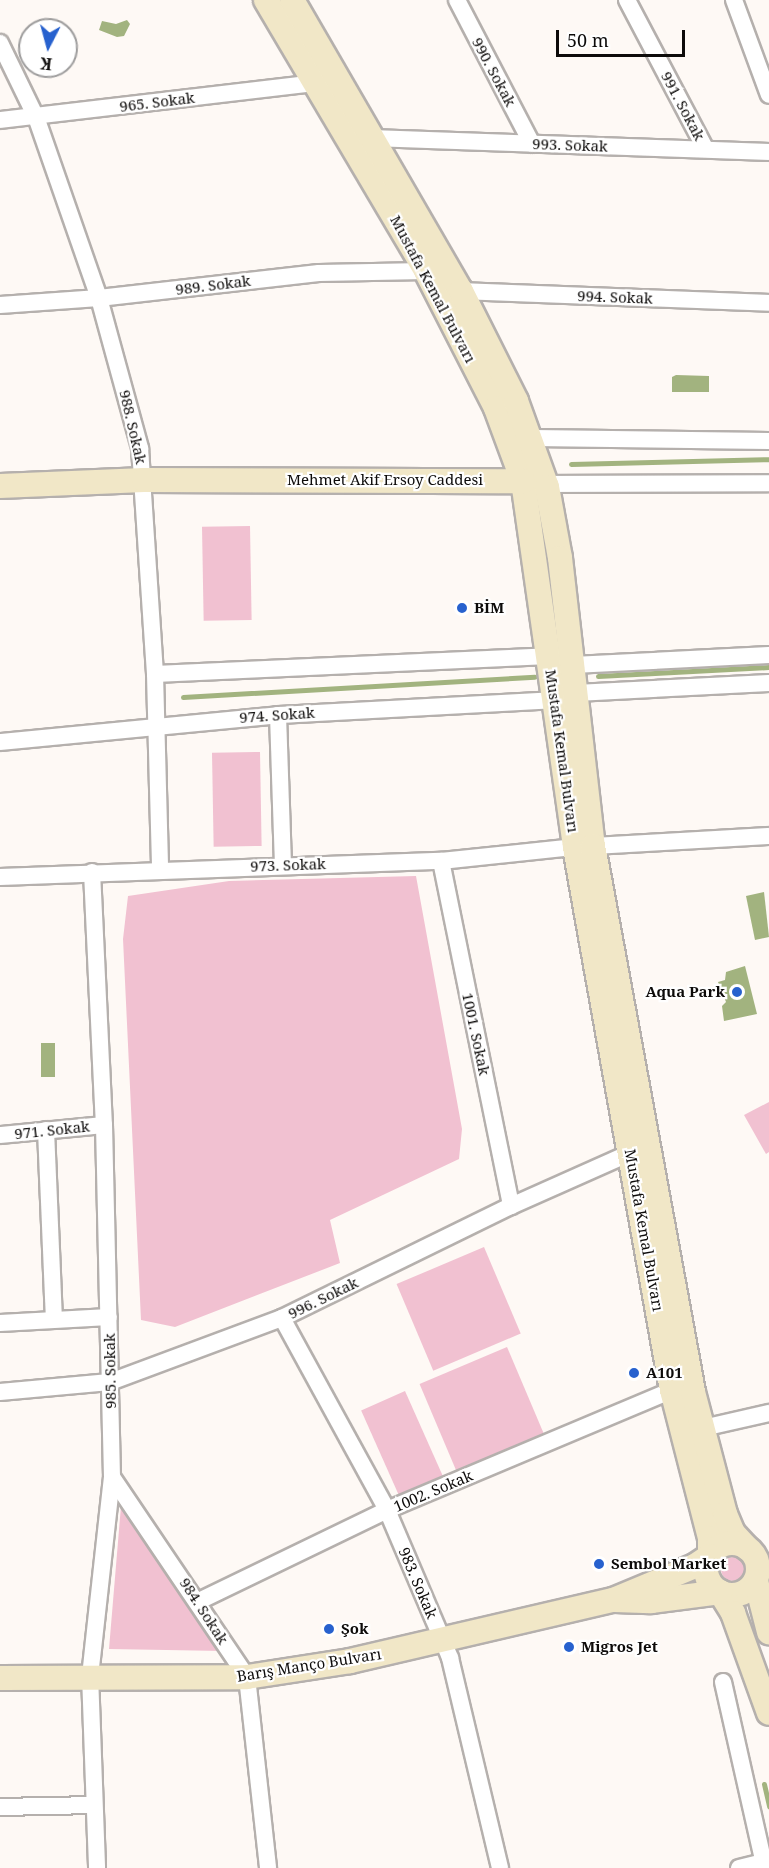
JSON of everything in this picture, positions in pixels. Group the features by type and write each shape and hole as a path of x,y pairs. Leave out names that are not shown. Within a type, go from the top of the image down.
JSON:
{"main road":[{"name":"Mustafa Kemal Bulvarı","path":"266,0 426,271 496,408 523,481 549,656 565,696 584,847 630,1153 672,1390 710,1538 710,1556"},
{"name":"Mustafa Kemal Bulvarı","path":"292,0 461,291 532,438 547,486 573,665 565,696"},
{"name":"Mehmet Akif Ersoy Caddesi","path":"0,486 144,480 523,481"},
{"name":"Mustafa Kemal Bulvarı","path":"584,847 693,1392 725,1514 733,1533 758,1548"},
{"path":"769,1632 762,1577 757,1560 758,1548 727,1544 710,1556 707,1576 733,1613 769,1713"},
{"name":"Barış Manço Bulvarı","path":"0,1678 90,1675 247,1677 351,1661 613,1600 695,1566 710,1556"},
{"path":"720,1592 741,1594 762,1577"},
{"name":"Barış Manço Bulvarı","path":"613,1600 651,1601 720,1592"}],"street":[{"name":"990. Sokak","path":"457,0 532,144"},
{"name":"991. Sokak","path":"627,0 705,148"},
{"path":"734,0 769,95"},
{"name":"988. Sokak","path":"0,43 36,117 99,298 140,447 144,480 155,674 159,869"},
{"name":"965. Sokak","path":"0,120 315,83"},
{"name":"993. Sokak","path":"372,138 769,152"},
{"name":"989. Sokak","path":"0,305 99,298 320,273 426,271"},
{"name":"994. Sokak","path":"461,291 769,303"},
{"path":"523,481 532,438 769,441"},
{"name":"Mehmet Akif Ersoy Caddesi","path":"523,481 547,486 769,483"},
{"path":"573,665 769,655"},
{"path":"155,674 549,656"},
{"name":"974. Sokak","path":"0,742 278,715 769,683"},
{"path":"278,715 284,865"},
{"name":"973. Sokak","path":"0,877 159,869 441,861 584,847 769,836"},
{"name":"1001. Sokak","path":"441,861 511,1206"},
{"name":"985. Sokak","path":"92,872 104,1125 112,1477 90,1675 97,1868"},
{"name":"971. Sokak","path":"0,1135 104,1125"},
{"path":"46,1130 54,1317"},
{"name":"996. Sokak","path":"0,1392 110,1382 282,1318 511,1206 630,1153"},
{"path":"0,1323 54,1317 109,1317"},
{"name":"983. Sokak","path":"282,1318 387,1510 443,1641 500,1868"},
{"name":"1002. Sokak","path":"199,1601 387,1510 672,1390"},
{"path":"703,1428 769,1413"},
{"name":"984. Sokak","path":"112,1477 199,1601 247,1677 268,1868"},
{"path":"723,1682 764,1865 739,1868"},
{"path":"0,1807 94,1805"}],"shaded area":[{"path":"127,20 130,24 124,36 117,37 99,30 102,21 116,24"},
{"path":"676,375 709,376 709,392 672,392 672,377"},
{"path":"250,526 252,620 204,621 202,527"},
{"path":"260,752 262,846 214,847 212,753"},
{"path":"416,876 462,1129 459,1159 330,1220 340,1263 175,1327 141,1320 123,939 128,896 229,881"},
{"path":"764,892 769,937 755,940 746,896"},
{"name":"Aqua Park","path":"745,966 757,1014 724,1021 722,1006 726,1002 718,982 725,980 726,972"},
{"path":"41,1043 55,1043 55,1077 41,1077"},
{"path":"769,1102 769,1152 766,1154 744,1115"},
{"path":"484,1247 521,1334 433,1371 397,1284"},
{"path":"507,1347 544,1434 456,1471 420,1384"},
{"path":"405,1391 443,1476 399,1495 361,1411"},
{"path":"121,1506 223,1651 109,1649"},
{"path":"733,1557 742,1560 745,1569 742,1578 733,1581 724,1578 721,1569 724,1560"}],"waterway":[{"path":"571,464 769,459"},
{"path":"598,676 769,667"},
{"path":"183,697 534,677"},
{"path":"764,1784 769,1806"}],"place":[{"name":"BİM","path":"462,608"},
{"name":"Aqua Park","path":"737,992"},
{"name":"A101","path":"634,1373"},
{"name":"Sembol Market","path":"599,1564"},
{"name":"Şok","path":"329,1629"},
{"name":"Migros Jet","path":"569,1647"}]}
